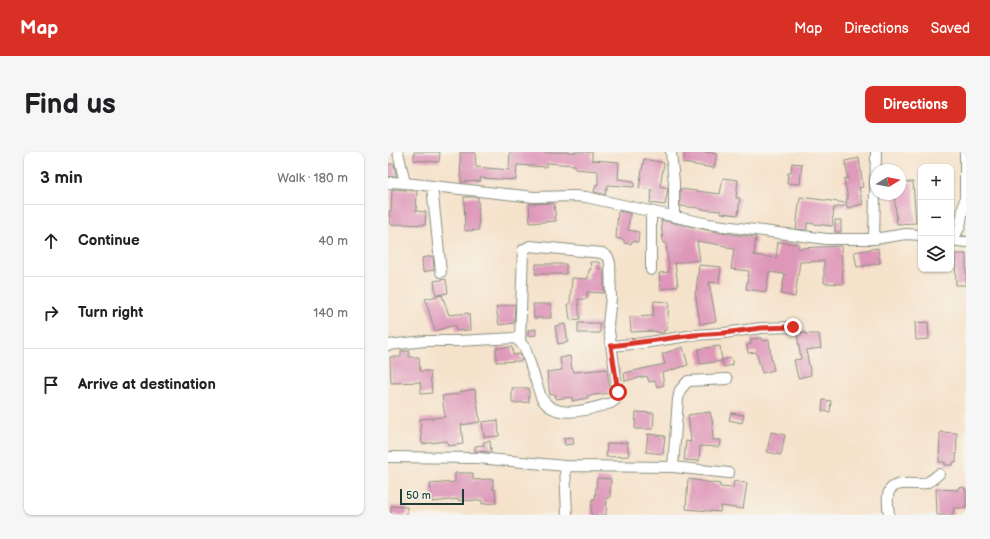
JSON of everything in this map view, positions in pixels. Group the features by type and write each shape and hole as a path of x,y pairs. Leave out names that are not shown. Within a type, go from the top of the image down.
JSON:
{"street":[{"path":"398,152 405,183"},
{"path":"671,152 674,182 674,216"},
{"path":"874,239 876,152"},
{"path":"954,236 960,226 966,198 964,152"},
{"path":"388,184 392,182 405,183 534,197 575,196 708,224 827,239 874,239 906,234 918,236"},
{"path":"432,186 441,272"},
{"path":"651,212 651,270"},
{"path":"954,240 966,242"},
{"path":"388,345 425,341 515,338 520,342 530,360 541,397 545,404 556,410 567,412 611,403 615,400 618,392 608,324 611,298 610,263 608,257 602,253 530,246 523,250 520,342"},
{"path":"611,346 761,328 793,327"},
{"path":"674,467 678,399 680,390 688,381 727,379"},
{"path":"388,457 478,458 565,466 674,467 729,473"},
{"path":"565,466 567,515"},
{"path":"889,515 887,498 890,489 894,484 920,484 928,482 938,474"}],"building":[{"path":"414,152 440,152 439,162 414,160"},
{"path":"460,152 475,152 476,167 509,170 510,152 592,152 592,160 619,162 618,179 634,181 634,187 608,185 605,195 594,192 596,185 598,185 598,171 575,169 575,165 547,163 546,167 517,165 516,180 480,178 481,181 461,182"},
{"path":"685,152 706,152 717,154 714,168 683,163"},
{"path":"859,158 863,187 859,188 863,204 848,208 847,205 834,208 832,226 807,223 807,230 796,229 800,197 847,203 846,199 848,199 844,179 848,178 845,161"},
{"path":"644,159 664,163 660,186 668,188 665,205 650,203 652,190 639,188"},
{"path":"792,163 802,164 800,184 787,183 788,173 791,173"},
{"path":"388,164 394,164 396,176 388,177"},
{"path":"723,178 738,180 736,198 740,198 738,215 721,213 721,211 680,206 680,189 720,194"},
{"path":"913,182 916,223 897,224 895,200 906,200 906,183"},
{"path":"392,189 417,191 416,211 426,212 425,225 391,225 389,211 391,211"},
{"path":"464,197 478,197 479,230 465,231"},
{"path":"554,203 556,221 530,223 529,204"},
{"path":"618,211 630,213 628,230 639,232 638,242 632,241 631,244 624,243 624,240 616,238"},
{"path":"661,220 721,233 756,237 754,255 776,258 778,242 799,244 798,248 841,246 843,284 824,283 824,261 800,262 795,297 781,294 785,274 769,272 766,292 746,289 749,271 731,269 734,249 727,248 727,246 697,241 700,260 675,263 678,286 661,289 659,273 669,272 666,243 663,243"},
{"path":"835,220 841,220 841,232 835,232"},
{"path":"878,248 880,263 857,267 854,252"},
{"path":"955,254 966,254 966,285 956,285"},
{"path":"433,256 434,270 423,272 422,258"},
{"path":"590,262 599,262 599,269 604,269 604,293 587,292 587,299 578,299 580,319 570,320 568,304 570,304 572,278 588,279 589,270 591,270"},
{"path":"536,264 566,264 566,274 535,274"},
{"path":"699,265 721,267 719,283 709,282 716,321 700,324 695,292"},
{"path":"446,279 448,293 436,295 434,281"},
{"path":"442,295 449,315 469,313 470,330 456,331 455,325 435,331 425,299"},
{"path":"654,301 669,302 667,330 664,330 664,333 656,331 631,332 630,317 653,316"},
{"path":"515,304 514,323 499,325 496,307"},
{"path":"533,304 551,304 551,318 534,318"},
{"path":"928,322 929,339 916,340 915,323"},
{"path":"578,323 600,323 600,333 578,333"},
{"path":"565,324 568,342 558,344 555,326"},
{"path":"536,329 536,335 528,336 528,330"},
{"path":"805,332 805,334 819,334 821,348 806,350 811,375 798,378 794,360 801,359 797,333"},
{"path":"761,338 762,341 769,340 774,370 762,373 756,352 748,353 747,345 751,344 751,339"},
{"path":"720,346 722,361 700,364 698,349"},
{"path":"512,347 513,355 520,354 522,361 496,362 496,348"},
{"path":"683,347 688,365 662,373 664,385 657,387 655,381 649,382 647,376 625,381 624,373 665,364 662,354"},
{"path":"401,351 409,351 409,357 419,357 420,371 430,371 432,393 421,394 420,382 391,383 390,357 401,357"},
{"path":"570,356 572,369 574,372 607,369 610,393 587,396 588,398 572,401 572,397 556,399 555,394 550,395 547,372 562,370 560,358"},
{"path":"731,358 733,365 724,367 722,360"},
{"path":"512,388 529,388 529,402 512,403"},
{"path":"475,389 480,422 461,425 463,444 448,446 447,441 422,444 420,419 445,417 442,396 459,394 459,392"},
{"path":"823,400 831,401 830,412 822,411"},
{"path":"636,412 654,413 653,429 635,429"},
{"path":"710,412 713,424 713,440 721,440 720,447 700,446 699,461 684,460 686,441 691,442 688,415"},
{"path":"731,413 744,415 742,423 729,420"},
{"path":"498,420 499,436 484,437 482,422"},
{"path":"771,432 785,435 781,455 767,452"},
{"path":"940,432 957,433 956,462 953,462 953,465 945,465 945,462 939,462"},
{"path":"648,434 665,436 663,454 646,452"},
{"path":"573,437 574,444 565,445 564,438"},
{"path":"490,441 491,452 475,451 475,446 484,445 483,442"},
{"path":"627,442 629,456 606,457 607,444"},
{"path":"455,473 473,473 473,480 493,479 493,490 495,489 496,503 482,504 482,500 459,501 459,499 432,502 430,484 455,482"},
{"path":"597,478 611,479 610,498 607,497 606,515 591,515 592,499 595,499"},
{"path":"688,479 720,484 720,487 733,488 734,481 747,483 743,509 721,506 720,512 686,509"},
{"path":"964,487 966,490 966,508 954,508 953,515 937,515 936,489 958,490 958,488"},
{"path":"391,506 407,507 407,515 391,515"}],"route":[{"path":"618,392 611,346 622,346 694,335 761,328 793,327"}]}
